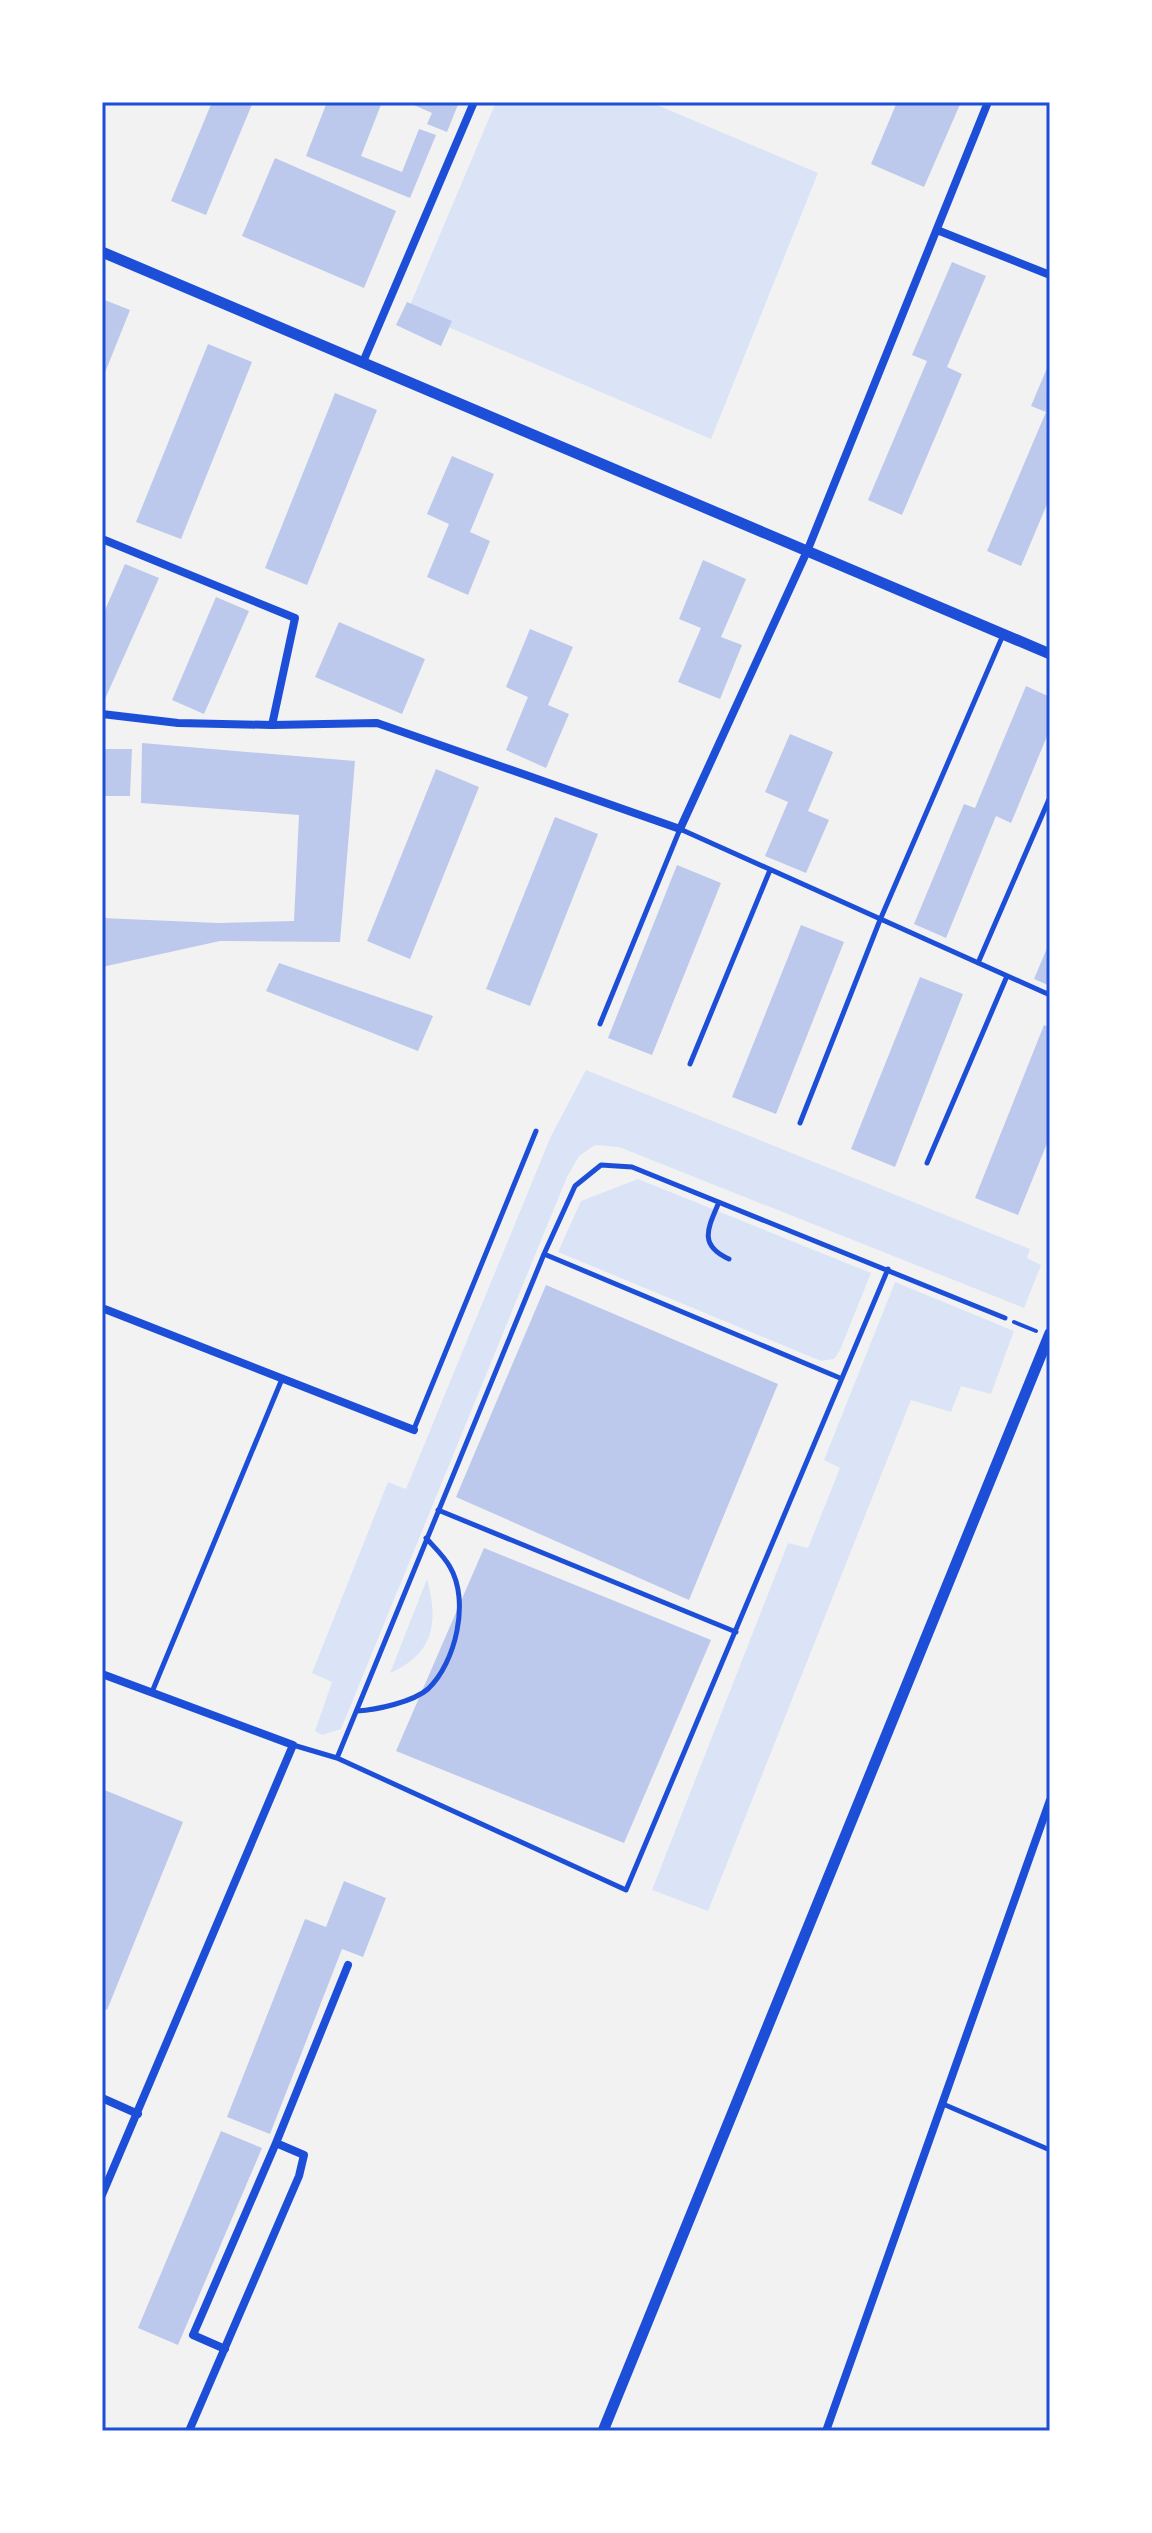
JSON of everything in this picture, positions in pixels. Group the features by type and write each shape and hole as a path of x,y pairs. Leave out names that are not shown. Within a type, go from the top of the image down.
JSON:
{"street":[{"path":"363,362 474,102"},
{"path":"102,714 178,723 377,723 680,829 808,549 988,102"},
{"path":"937,230 1050,275"},
{"path":"102,252 1050,654"},
{"path":"102,539 295,618 272,725"},
{"path":"102,1308 414,1430"},
{"path":"603,2431 1049,1334"},
{"path":"102,1674 293,1745 102,2195"},
{"path":"826,2431 1050,1800"},
{"path":"225,2349 193,2335 348,1965"},
{"path":"102,2098 138,2114"},
{"path":"189,2431 299,2176 304,2155 276,2143"}],"lane":[{"path":"800,1123 880,920 1004,634"},
{"path":"978,963 1050,797"},
{"path":"600,1024 680,829 1050,995"},
{"path":"690,1064 770,870"},
{"path":"927,1163 1007,976"},
{"path":"414,1430 536,1131"},
{"path":"337,1758 544,1254 575,1186 601,1165 632,1167 1005,1318"},
{"path":"719,1202 710,1221 707,1238 712,1249 729,1259"},
{"path":"544,1254 840,1378"},
{"path":"293,1745 337,1758 626,1890 888,1269"},
{"path":"152,1693 282,1379"},
{"path":"438,1510 736,1632"},
{"path":"357,1711 376,1710 427,1690 443,1667 453,1642 461,1619 457,1590 451,1567 426,1538"},
{"path":"942,2104 1050,2150"}],"path":[{"path":"1005,1318 1049,1334"}],"shaded area":[{"path":"496,102 650,102 818,173 711,439 408,310"},
{"path":"586,1070 1030,1249 1027,1258 1041,1265 1024,1308 619,1147 595,1145 579,1156 567,1177 341,1729 322,1735 315,1731 332,1682 312,1673 388,1482 406,1489 551,1136"},
{"path":"638,1179 871,1273 834,1359 821,1361 558,1252 581,1201"},
{"path":"895,1282 1014,1331 991,1394 961,1386 951,1412 911,1400 708,1911 652,1890 788,1543 808,1548 840,1468 824,1460"},
{"path":"427,1579 432,1609 430,1635 416,1656 390,1673"}],"building":[{"path":"212,102 253,102 206,215 171,201"},
{"path":"327,102 382,102 361,156 402,172 419,129 436,135 410,198 306,156"},
{"path":"407,102 459,102 447,132 427,124 432,113"},
{"path":"897,102 961,102 924,187 871,164"},
{"path":"275,158 396,211 364,288 242,236"},
{"path":"952,262 986,276 947,367 962,374 902,515 868,500 927,361 912,355"},
{"path":"102,299 130,310 102,380"},
{"path":"407,302 452,321 441,346 396,325"},
{"path":"208,344 252,362 181,539 136,522"},
{"path":"1050,361 1050,497 1021,566 987,551 1046,412 1031,406"},
{"path":"335,393 377,410 307,585 265,568"},
{"path":"452,456 494,474 470,532 490,541 468,595 427,577 449,524 427,514"},
{"path":"703,560 746,579 721,637 742,645 720,699 678,682 701,628 679,619"},
{"path":"125,564 159,578 105,699 102,698 102,617"},
{"path":"216,597 249,611 204,714 172,700"},
{"path":"339,622 425,659 402,714 315,677"},
{"path":"530,629 573,647 548,705 569,714 546,768 506,750 528,697 506,687"},
{"path":"1026,686 1050,697 1050,729 1011,823 996,816 946,938 914,924 964,804 975,808"},
{"path":"790,734 833,752 808,811 829,820 806,873 765,856 788,802 765,792"},
{"path":"142,743 355,761 340,942 220,941 102,967 102,918 218,923 294,921 299,815 141,803"},
{"path":"103,749 132,749 130,796 102,796"},
{"path":"436,769 479,787 410,959 367,941"},
{"path":"555,817 598,834 530,1006 486,989"},
{"path":"677,865 721,883 652,1055 608,1038"},
{"path":"801,925 844,942 776,1114 732,1097"},
{"path":"1050,941 1050,986 1034,979"},
{"path":"279,963 433,1016 418,1051 266,991"},
{"path":"920,977 963,994 895,1167 851,1149"},
{"path":"1044,1025 1050,1028 1050,1136 1018,1215 975,1198"},
{"path":"546,1285 778,1384 689,1600 456,1497"},
{"path":"484,1548 711,1640 624,1843 396,1751"},
{"path":"102,1789 183,1822 107,2010 102,2008"},
{"path":"344,1881 386,1898 363,1957 342,1949 270,2134 227,2117 305,1919 326,1927"},
{"path":"221,2131 262,2148 178,2345 138,2328"}]}
